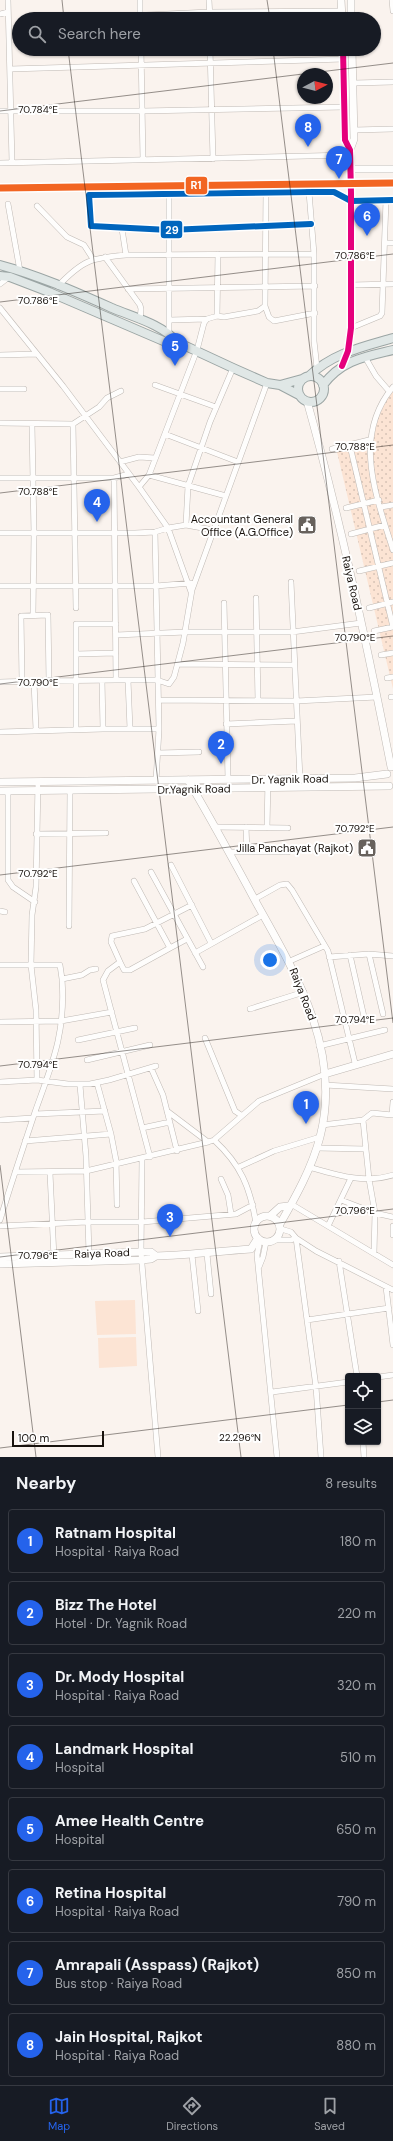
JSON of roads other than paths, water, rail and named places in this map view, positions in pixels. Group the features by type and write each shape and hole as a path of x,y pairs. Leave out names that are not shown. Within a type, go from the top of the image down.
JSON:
{"main road":[{"path":"0,264 140,320 169,334 177,342 267,383 280,385 307,401 316,401 321,398 324,391 323,385 316,377 280,385"},
{"path":"0,276 10,276 168,343 177,342"},
{"path":"299,395 299,384 317,368 348,350 393,338"},
{"path":"323,385 332,373 342,366 365,357 393,350"}],"street":[{"path":"8,0 12,162"},
{"path":"140,0 140,12"},
{"path":"209,0 209,12 342,11 341,0"},
{"path":"351,0 351,12"},
{"path":"392,0 393,11"},
{"path":"0,14 8,12"},
{"path":"141,56 143,160"},
{"path":"210,56 213,159"},
{"path":"344,56 345,140 350,152"},
{"path":"342,366 348,350 351,328 350,152 354,139 352,56"},
{"path":"10,69 344,59"},
{"path":"354,83 393,82"},
{"path":"0,111 142,111 344,107"},
{"path":"354,130 393,128"},
{"path":"0,162 213,159 350,152"},
{"path":"350,169 393,169"},
{"path":"266,191 265,306 269,317 274,321 315,313"},
{"path":"311,224 169,230 122,229 91,226 89,195 266,191 334,192 351,201 390,200 385,242 383,309 380,316 351,328"},
{"path":"309,192 314,254 314,341 317,368"},
{"path":"168,194 170,289 169,334"},
{"path":"8,204 17,270"},
{"path":"37,206 67,237 84,245 93,259"},
{"path":"122,229 126,255"},
{"path":"385,242 393,243"},
{"path":"217,316 218,254"},
{"path":"58,286 72,272 93,259 105,257 126,255 314,254"},
{"path":"105,257 141,309 140,320"},
{"path":"0,284 10,276"},
{"path":"350,285 393,284"},
{"path":"128,289 314,286"},
{"path":"170,320 208,319 217,316 224,317 258,311 265,306"},
{"path":"0,308 85,416 168,528 191,592"},
{"path":"139,487 149,475 197,350 204,323 208,319"},
{"path":"0,355 37,354"},
{"path":"365,357 376,376 389,391"},
{"path":"186,525 188,486 216,407 233,368"},
{"path":"0,682 157,680 169,684 172,681 186,632 191,592 267,383"},
{"path":"155,385 216,407"},
{"path":"393,386 382,401 374,419 369,440 370,461 385,525 393,550"},
{"path":"0,389 24,389"},
{"path":"0,423 32,425 73,424 99,408 107,398 121,392"},
{"name":"Raiya Road","path":"307,401 321,452 361,623 392,766"},
{"path":"73,424 76,608"},
{"path":"32,425 34,534 33,614"},
{"path":"165,434 238,462"},
{"path":"332,450 369,440"},
{"path":"350,446 393,627 374,631"},
{"path":"120,462 139,457 155,458"},
{"path":"0,478 114,478 129,474"},
{"path":"149,475 226,496"},
{"path":"114,478 116,680"},
{"path":"346,508 379,500"},
{"path":"381,507 393,505"},
{"path":"0,534 155,532 186,525 213,530"},
{"path":"351,534 385,525"},
{"path":"155,532 157,680 159,700 156,781"},
{"path":"359,571 393,563"},
{"path":"291,582 292,632 300,778"},
{"path":"0,586 156,586 194,583"},
{"path":"256,598 258,701"},
{"path":"369,608 393,602"},
{"path":"224,603 224,666 228,779"},
{"path":"22,682 21,616 33,614 48,615 49,681"},
{"path":"116,635 186,632 292,632 361,623"},
{"path":"76,730 76,624 116,624"},
{"path":"76,654 116,653"},
{"path":"381,655 393,653"},
{"path":"178,664 224,666 294,665"},
{"path":"102,680 103,729"},
{"path":"128,680 130,729"},
{"path":"34,681 36,730"},
{"path":"159,700 296,702 377,697"},
{"path":"226,724 297,721"},
{"path":"0,732 36,730 159,729"},
{"path":"158,753 199,752"},
{"path":"391,788 387,774 392,766"},
{"name":"Dr. Yagnik Road","path":"0,782 355,778 387,774"},
{"path":"266,828 268,779"},
{"name":"Raiya Road","path":"188,780 290,961 312,1013 325,1074 322,1125 317,1148 280,1226"},
{"path":"37,1080 32,964 32,915 34,902 38,782"},
{"name":"Dr.Yagnik Road","path":"4,791 391,788"},
{"path":"68,926 71,834 70,790"},
{"path":"4,791 8,880 12,887 34,902"},
{"path":"214,827 288,828"},
{"path":"246,827 247,852"},
{"path":"36,834 106,833"},
{"path":"229,852 288,852"},
{"path":"171,865 211,943"},
{"path":"151,872 203,967"},
{"path":"134,881 170,948"},
{"path":"255,899 280,885 288,884 330,957 355,1064"},
{"path":"187,939 130,970 124,970 111,942 112,936 156,924 192,905"},
{"path":"195,953 263,915"},
{"path":"290,961 324,946"},
{"path":"330,957 369,954 393,956"},
{"path":"369,954 383,1014"},
{"path":"350,955 365,1021"},
{"path":"120,962 108,971 103,980 150,1157"},
{"path":"0,965 32,964 60,966 62,979 61,1021 58,1044 0,1220"},
{"path":"62,979 82,975 90,970 96,969"},
{"path":"250,1009 304,992"},
{"path":"0,1022 61,1021 112,1012"},
{"path":"78,1040 135,1028"},
{"path":"319,1046 385,1030"},
{"path":"205,1038 235,1111 241,1115"},
{"path":"87,1060 150,1046"},
{"path":"15,1172 50,1173 86,1171 117,1165 208,1142 214,1140 241,1115 267,1096 355,1064 393,1054"},
{"path":"0,1082 37,1080 80,1085 97,1083 154,1067 177,1150"},
{"path":"97,1083 111,1134 117,1165 117,1205"},
{"path":"80,1085 83,1112 89,1254"},
{"path":"325,1085 393,1089"},
{"path":"322,1125 363,1120 372,1113 392,1118 393,1102"},
{"path":"0,1120 105,1111"},
{"path":"167,1111 208,1142"},
{"path":"363,1120 369,1179 375,1213 374,1253"},
{"path":"142,1128 170,1122"},
{"path":"25,1141 111,1134"},
{"path":"239,1166 274,1151 320,1137"},
{"path":"214,1140 228,1152 239,1166 253,1205 260,1239 263,1258 259,1268 277,1457"},
{"path":"317,1148 366,1149"},
{"path":"142,1159 141,1260 158,1457"},
{"path":"309,1167 351,1178 369,1179 393,1175"},
{"path":"50,1173 54,1259"},
{"path":"328,1226 351,1178"},
{"path":"221,1179 228,1195 231,1214"},
{"path":"341,1200 375,1213 393,1217"},
{"path":"0,1226 87,1222 142,1222 231,1214 253,1205"},
{"path":"256,1223 262,1217 270,1216 280,1207 289,1205 328,1226 393,1265"},
{"path":"270,1216 280,1226 291,1232 296,1238 393,1290"},
{"path":"274,1240 278,1237 280,1226"},
{"path":"393,1226 393,1234"},
{"path":"260,1239 291,1240 296,1238"},
{"path":"296,1238 316,1387 321,1457"},
{"name":"Raiya Road","path":"0,1256 54,1259 141,1260 150,1259 156,1256 207,1254 242,1248 251,1249 260,1239"},
{"name":"Raiya Road","path":"0,1264 89,1254 151,1252 156,1256"},
{"path":"207,1254 210,1294"},
{"path":"192,1255 198,1311"},
{"path":"339,1262 357,1373"},
{"path":"386,1286 393,1345"},
{"path":"307,1320 388,1308"},
{"path":"381,1377 393,1375"},
{"path":"272,1392 345,1382"},
{"path":"363,1445 364,1457"}],"place":[{"name":"Jain Hospital, Rajkot","path":"308,147"},
{"name":"Amrapali (Asspass) (Rajkot)","path":"339,179"},
{"name":"Retina Hospital","path":"367,236"},
{"name":"Amee Health Centre","path":"175,366"},
{"name":"Landmark Hospital","path":"97,522"},
{"name":"Accountant General Office (A.G.Office)","path":"307,525"},
{"name":"Bizz The Hotel","path":"221,764"},
{"name":"Jilla Panchayat (Rajkot)","path":"367,848"},
{"name":"Ratnam Hospital","path":"306,1124"},
{"name":"Dr. Mody Hospital","path":"170,1237"}]}
